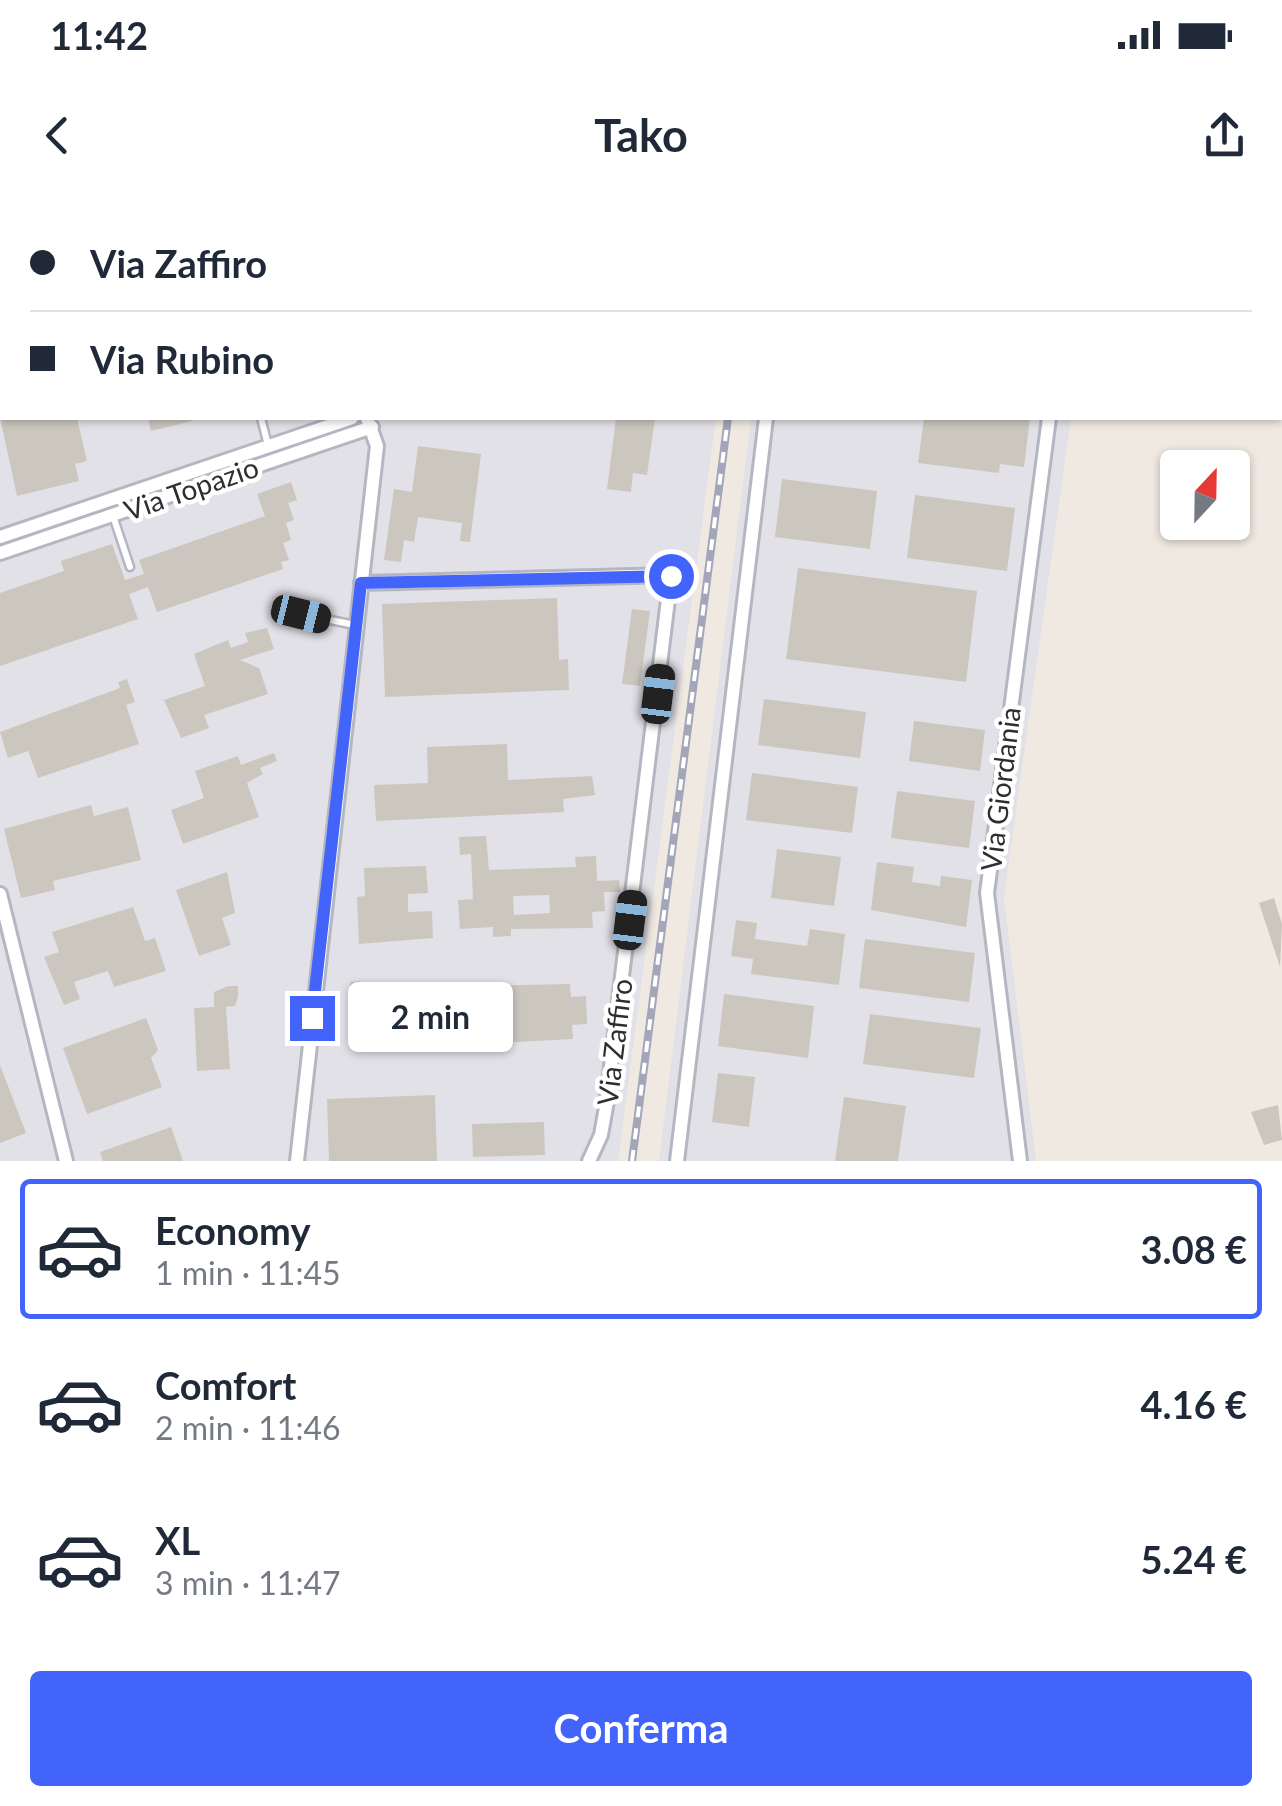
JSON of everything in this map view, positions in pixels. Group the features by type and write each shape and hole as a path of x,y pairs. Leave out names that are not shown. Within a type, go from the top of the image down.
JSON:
{"street":[{"name":"Via Topazio","path":"0,536 346,420"},
{"name":"Via Topazio","path":"0,553 370,420"},
{"path":"296,1161 377,446 370,420"},
{"path":"677,1161 766,420"},
{"name":"Via Giordania","path":"1020,1161 988,892 1049,420"},
{"name":"Via Zaffiro","path":"361,583 662,572 672,578 606,1107 601,1135 588,1161"},
{"path":"0,894 66,1161"}],"lane":[{"path":"262,420 268,446"},
{"path":"108,500 130,567"},
{"path":"301,614 355,626"}],"shaded area":[{"path":"0,420 716,420 618,1161 0,1161"},
{"path":"751,420 1071,420 1004,897 1036,1161 659,1161"}],"building":[{"path":"0,420 77,420 87,461 75,464 79,481 17,496"},
{"path":"148,420 192,421 151,431"},
{"path":"616,420 655,420 647,475 633,473 631,492 607,489"},
{"path":"924,420 1030,420 1024,467 1000,464 999,473 918,463"},
{"path":"418,446 481,454 470,542 460,541 462,523 418,517 414,542 404,540 401,562 384,560 394,489 412,492"},
{"path":"782,479 877,491 870,549 775,537"},
{"path":"291,482 297,500 288,503 294,520 286,523 291,540 283,543 289,560 281,562 283,569 157,612 148,587 129,594 138,619 0,666 0,593 64,571 61,561 112,544 125,580 144,574 139,560 265,516 257,494"},
{"path":"915,495 1015,508 1007,571 907,558"},
{"path":"798,568 977,591 966,682 786,659"},
{"path":"557,598 559,660 568,659 569,690 385,697 382,604"},
{"path":"632,609 650,611 640,686 622,684"},
{"path":"267,628 274,649 240,660 259,668 268,694 204,715 209,728 181,738 164,700 205,686 194,654 228,640 231,648 248,642 245,633"},
{"path":"127,679 135,702 126,705 139,744 38,778 28,751 8,758 0,732 120,688 118,682"},
{"path":"764,699 866,712 860,758 758,745"},
{"path":"914,721 985,730 980,771 909,761"},
{"path":"507,744 508,780 592,776 595,795 563,799 564,812 376,821 374,785 428,783 427,747"},
{"path":"274,753 277,761 260,768 263,774 247,783 259,817 183,844 171,810 204,798 195,771 238,756 241,765"},
{"path":"752,773 858,787 852,833 746,820"},
{"path":"897,791 975,801 969,848 891,838"},
{"path":"91,805 94,816 128,807 141,860 53,881 55,890 21,898 4,829"},
{"path":"486,836 489,870 576,867 575,857 596,856 597,881 619,880 620,892 604,892 605,911 592,912 593,928 511,929 511,936 493,937 493,927 460,929 458,900 473,899 471,854 460,855 459,837","holes":["549,895 550,913 514,915 513,896"]},
{"path":"777,849 841,857 834,906 771,898"},
{"path":"877,862 914,867 912,882 940,886 941,876 972,880 966,927 871,910"},
{"path":"426,866 428,893 408,894 408,912 432,911 433,938 359,944 357,897 365,896 364,868"},
{"path":"227,872 235,913 222,918 231,945 199,956 176,890"},
{"path":"1274,898 1282,924 1280,967 1259,903"},
{"path":"133,907 145,941 155,938 166,971 114,987 108,971 74,982 80,999 64,1005 44,957 59,952 52,932"},
{"path":"736,920 757,923 755,939 807,946 810,929 845,934 839,985 751,974 753,959 731,956"},
{"path":"865,939 975,953 969,1002 859,988"},
{"path":"360,981 369,988 570,984 571,997 586,996 587,1024 572,1025 573,1039 370,1050 369,1028 513,1022 512,1004 351,1010 350,982"},
{"path":"238,986 235,1006 226,1007 230,1069 197,1071 194,1008 214,1007 214,992"},
{"path":"724,994 814,1006 808,1058 718,1046"},
{"path":"870,1014 981,1028 974,1078 863,1064"},
{"path":"146,1018 158,1050 151,1058 162,1087 87,1114 63,1048"},
{"path":"0,1065 26,1133 0,1143"},
{"path":"718,1073 755,1077 749,1127 712,1122"},
{"path":"435,1095 437,1161 329,1161 327,1099"},
{"path":"844,1097 906,1106 898,1161 835,1161"},
{"path":"1278,1105 1282,1140 1264,1145 1251,1112"},
{"path":"544,1122 545,1155 473,1157 472,1124"},
{"path":"171,1127 183,1161 103,1161 100,1152"}],"railway":[{"path":"632,1161 728,420"}],"route":[{"path":"312,1018 361,583 662,572 671,576"}]}
